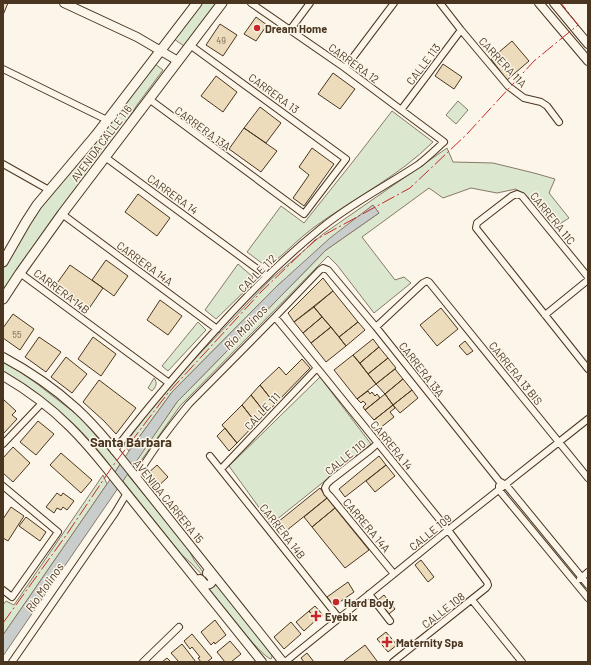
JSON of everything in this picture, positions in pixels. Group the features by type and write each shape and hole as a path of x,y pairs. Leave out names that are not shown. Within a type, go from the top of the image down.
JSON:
{"main road":[{"path":"64,3 137,37 178,61"},
{"name":"AVENIDA CALLE 116","path":"3,262 33,211 108,120 197,3"},
{"name":"AVENIDA CALLE 116","path":"3,299 62,214 222,3"},
{"path":"539,3 588,62"},
{"path":"554,3 588,44"},
{"name":"AVENIDA CARRERA 15","path":"3,356 28,371 68,400 87,419 284,662"},
{"path":"3,376 42,403 69,426 90,448 262,662"},
{"path":"179,559 188,565 205,584 208,585 211,583 212,578 198,561 192,548"}],"street":[{"name":"CARRERA 12","path":"251,3 345,68 444,142"},
{"path":"290,30 310,3"},
{"path":"345,68 394,3"},
{"name":"CARRERA 11A","path":"440,3 508,86 524,98 541,102 559,122"},
{"name":"CALLE 113","path":"400,110 461,30"},
{"name":"CARRERA 13","path":"190,46 346,159 304,214"},
{"path":"3,69 108,120"},
{"name":"CARRERA 13A","path":"149,99 304,214"},
{"name":"CALLE 112","path":"116,453 169,383 217,329 288,256 340,214 420,163 444,142"},
{"name":"CARRERA 14","path":"105,158 267,276"},
{"path":"3,164 49,190"},
{"name":"CARRERA 11C","path":"545,315 476,228 479,221 509,198 520,194 524,197 588,279"},
{"name":"CARRERA 14A","path":"62,214 217,329"},
{"name":"CARRERA 13A","path":"275,317 320,270 323,268 328,270 376,327 499,481 506,484 588,585"},
{"name":"CARRERA 14B","path":"20,273 169,383"},
{"path":"588,279 545,315 588,369"},
{"name":"CARRERA 13 BIS","path":"376,327 423,282 427,281 430,283 588,478"},
{"path":"133,475 146,461 189,404 275,317"},
{"name":"CARRERA 14","path":"275,317 448,530 486,579 488,585 486,588"},
{"name":"CALLE 111","path":"221,469 317,368"},
{"path":"3,444 42,403"},
{"name":"CALLE 109","path":"284,662 588,419"},
{"name":"CALLE 110","path":"325,488 331,480 378,443"},
{"name":"CARRERA 14B","path":"210,456 339,618"},
{"path":"499,481 499,490 588,598"},
{"path":"3,486 58,532 12,597 3,590"},
{"name":"CARRERA 14A","path":"325,488 327,493 394,574"},
{"path":"12,662 115,513 127,493"},
{"path":"576,583 588,572"},
{"name":"CALLE 108","path":"393,662 401,660 486,588"},
{"path":"369,594 390,622"},
{"path":"472,600 522,662"},
{"path":"142,662 179,627"}],"green space":[{"path":"201,3 217,3 184,46 174,39"},
{"path":"155,64 163,70 3,292 3,269 39,209"},
{"path":"458,101 468,110 456,124 446,115"},
{"path":"392,111 433,142 419,155 390,177 313,228 271,264 263,264 247,252 281,206 304,223"},
{"path":"447,148 453,162 493,163 555,179 549,193 569,218 555,227 536,203 516,189 497,193 471,188 443,198 429,188 362,237 395,280 404,277 411,283 374,313 337,265 328,256 180,406 138,465 135,462 177,402 326,250 379,213 373,205 277,286 172,392 129,451 124,445 167,388 270,280 323,234"},
{"path":"238,264 253,277 250,286 216,319 205,310"},
{"path":"198,322 206,330 168,371 162,366"},
{"path":"3,361 36,383 80,417 120,464 115,472 81,431 60,412 3,371"},
{"path":"320,377 371,444 271,524 229,466"},
{"path":"154,378 156,385 152,391 148,388"},
{"path":"127,474 188,548 194,560 206,576 205,578 181,554 123,481"},
{"path":"103,475 107,484 3,635 3,605 6,601 14,605"},
{"path":"216,582 272,654 271,659 266,656 249,638 208,588 213,587"}],"water":[{"name":"Río Molinos","path":"373,205 379,213 326,250 177,402 3,656 3,635 129,451 172,392 277,286 330,238"}],"building":[{"path":"3,3 8,3 3,15"},
{"name":"Dream Home","path":"256,17 267,25 256,41 244,34"},
{"path":"220,24 237,35 223,56 206,45"},
{"path":"512,41 529,61 507,80 491,59"},
{"path":"443,64 462,77 454,89 435,76"},
{"path":"333,73 355,89 340,109 318,94"},
{"path":"216,76 237,92 223,112 201,96"},
{"path":"260,107 281,123 266,143 244,128"},
{"path":"244,128 277,151 261,172 229,149"},
{"path":"312,148 334,164 304,206 293,198 309,175 299,167"},
{"path":"138,194 170,218 157,236 125,212"},
{"path":"106,260 128,276 114,296 92,280"},
{"path":"70,265 103,288 88,310 55,286"},
{"path":"323,278 333,291 294,322 288,313"},
{"path":"333,291 358,322 339,337 314,307"},
{"path":"160,300 182,316 168,335 147,320"},
{"path":"314,307 322,317 303,333 294,322"},
{"path":"441,308 458,329 437,346 420,325"},
{"path":"13,314 34,329 20,350 3,338 3,328"},
{"path":"322,317 331,327 311,343 303,333"},
{"path":"358,322 365,330 346,346 339,337"},
{"path":"331,327 346,346 326,362 311,343"},
{"path":"39,337 61,352 46,372 25,357"},
{"path":"93,337 116,354 101,376 78,359"},
{"path":"373,339 379,347 360,363 353,355"},
{"path":"465,341 473,351 467,355 459,346"},
{"path":"379,347 388,358 368,374 360,363"},
{"path":"353,355 376,384 357,399 334,370"},
{"path":"66,357 87,374 72,393 51,377"},
{"path":"388,358 396,368 376,384 368,374"},
{"path":"302,359 310,368 275,404 260,385 279,367 286,375"},
{"path":"395,369 403,379 385,394 376,384"},
{"path":"403,379 412,390 393,405 385,394"},
{"path":"99,380 136,408 116,434 83,402"},
{"path":"260,385 275,404 266,414 251,395"},
{"path":"412,390 418,398 400,413 393,405"},
{"path":"368,391 370,394 372,392 375,396 377,394 380,398 365,410 363,407 366,404 363,401 361,403 357,399"},
{"path":"385,394 393,405 374,420 365,410"},
{"path":"251,395 266,414 256,423 242,405"},
{"path":"3,399 16,411 12,415 17,419 3,434"},
{"path":"242,405 256,423 237,443 222,425"},
{"path":"393,405 395,408 390,412 394,417 380,428 374,420"},
{"path":"38,421 54,434 36,455 20,442"},
{"path":"225,428 237,443 229,451 217,436"},
{"path":"13,447 30,463 13,482 3,473 3,458"},
{"path":"61,453 92,480 81,493 50,465"},
{"path":"379,456 386,465 345,497 339,489"},
{"path":"157,465 168,477 156,488 145,476"},
{"path":"386,465 395,476 375,492 366,481"},
{"path":"320,488 327,498 281,535 273,526"},
{"path":"57,493 61,496 63,493 74,501 67,510 63,507 61,510 57,508 54,513 46,507"},
{"path":"327,498 335,508 312,527 304,517"},
{"path":"11,507 24,516 8,541 3,538 3,519"},
{"path":"335,508 369,550 345,568 312,527"},
{"path":"26,517 46,532 40,541 19,526"},
{"path":"421,560 434,577 428,582 415,565"},
{"path":"348,582 354,592 334,606 327,597"},
{"path":"384,595 395,609 389,614 378,600"},
{"path":"315,606 323,615 316,620 309,611"},
{"path":"309,611 316,620 304,631 296,622"},
{"path":"215,620 226,635 215,644 214,642 211,645 201,632"},
{"path":"291,622 301,634 284,649 274,637"},
{"name":"Maternity Spa","path":"386,632 397,645 388,652 377,639"},
{"path":"192,634 212,658 207,662 201,662 198,658 200,657 192,647 190,649 184,641"},
{"path":"230,641 241,654 231,662 225,662 217,652"},
{"path":"182,644 196,662 179,662 171,653"},
{"path":"365,645 377,661 376,662 344,662 344,661"},
{"path":"307,653 314,662 304,662 301,658"},
{"path":"167,658 171,662 162,662"}],"power":[{"path":"3,623 67,534 112,467 168,393 261,292 315,240 410,188 467,134 534,61 578,25 561,3"}],"place":[{"name":"Dream Home","path":"257,28"},
{"name":"Hard Body","path":"336,602"},
{"name":"Eyebix","path":"316,616"},
{"name":"Maternity Spa","path":"387,642"}],"district":[{"name":"Santa Bárbara","path":"131,442"}]}
